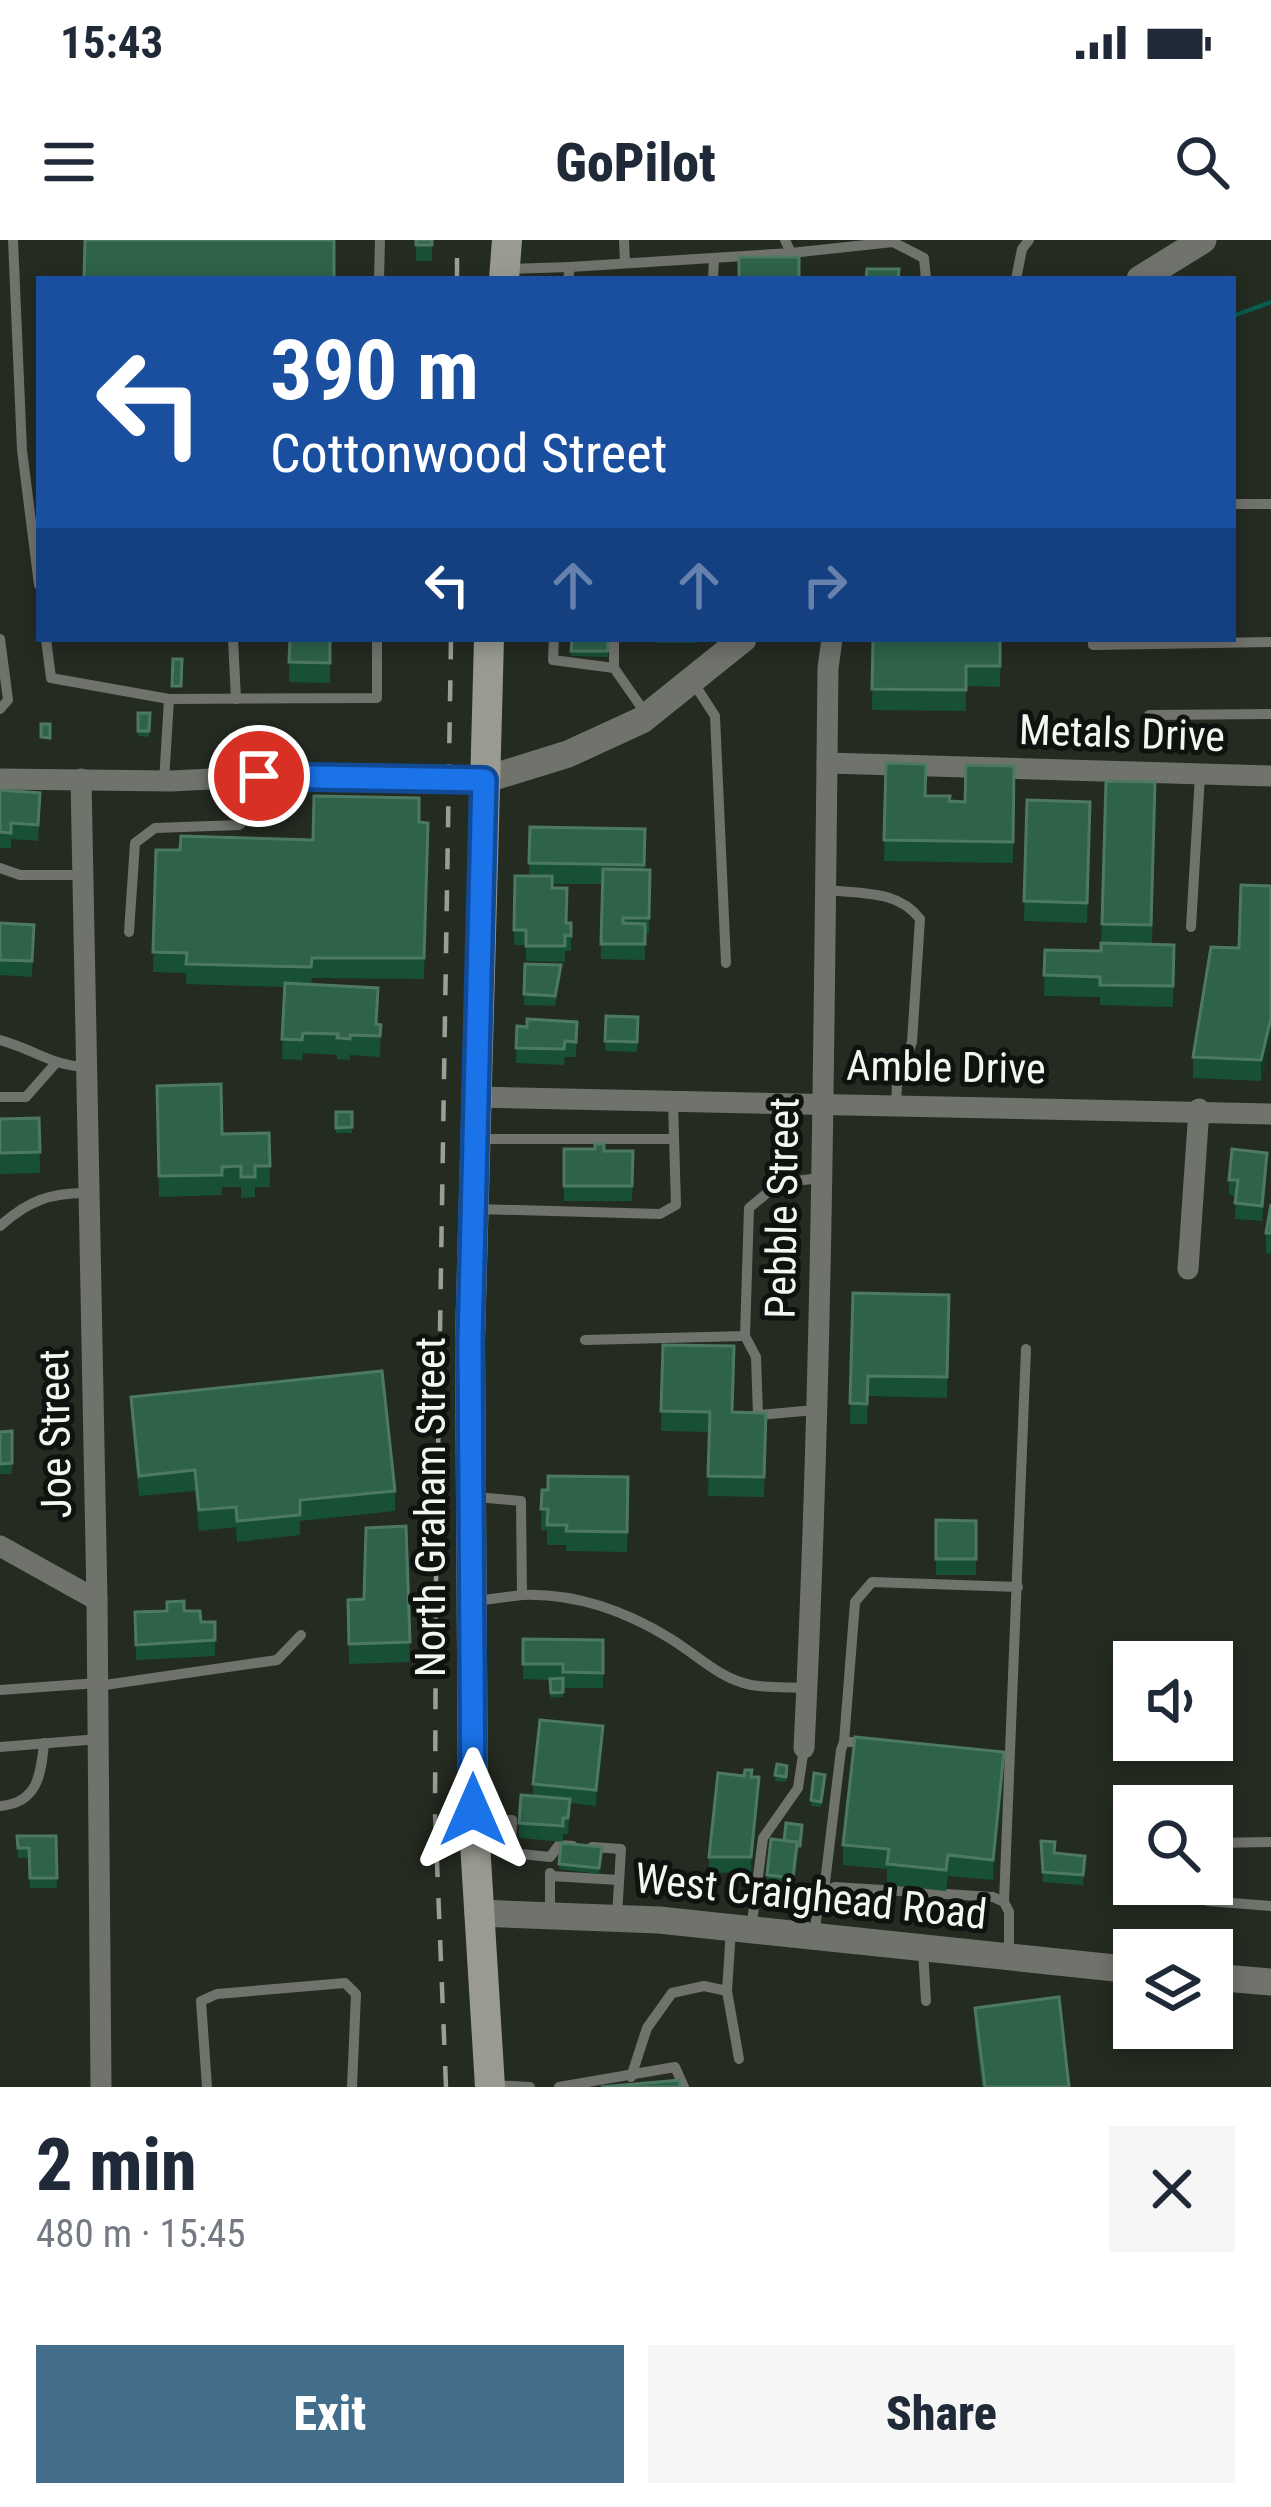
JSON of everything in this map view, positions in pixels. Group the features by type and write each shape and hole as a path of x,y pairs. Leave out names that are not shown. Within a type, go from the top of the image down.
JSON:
{"main road":[{"name":"North Graham Street","path":"489,642 475,1097 472,1497 473,1821 490,2086"}],"street":[{"path":"1145,276 1203,240"},
{"path":"0,779 484,780 587,747 648,716 740,642"},
{"name":"Pebble Street","path":"821,642 828,668"},
{"name":"Pebble Street","path":"804,1748 818,1410 832,642"},
{"name":"Metals Drive","path":"827,764 1271,776"},
{"name":"Joe Street","path":"81,779 98,1600 101,2087"},
{"name":"Amble Drive","path":"475,1097 1271,1114"},
{"path":"1188,1269 1199,1109"},
{"path":"0,1546 98,1600"},
{"name":"West Craighead Road","path":"478,1913 617,1918 1113,1968"},
{"path":"1233,1979 1271,1982"}],"lane":[{"path":"13,240 22,450 36,561"},
{"path":"380,240 380,276"},
{"path":"625,240 625,263"},
{"path":"1017,276 1022,249 1029,240"},
{"path":"504,256 570,273 788,246 893,242 924,257 926,276"},
{"path":"0,256 12,262"},
{"path":"712,276 714,258"},
{"path":"1236,504 1271,504"},
{"path":"0,639 8,700 0,709"},
{"path":"46,642 51,678 169,699 377,698 377,642"},
{"path":"233,642 236,699"},
{"path":"554,642 553,660 614,668"},
{"path":"614,642 614,668 648,716"},
{"path":"1093,642 1271,642"},
{"path":"693,682 715,716 726,963"},
{"path":"164,782 169,699"},
{"path":"1149,715 1271,714"},
{"path":"1191,927 1200,775"},
{"path":"128,932 135,842 155,828 238,825 259,807 259,776"},
{"path":"0,868 20,874 82,875"},
{"path":"824,890 880,895 908,903 920,919 912,1042 897,1084 896,1104"},
{"path":"0,1040 29,1048 55,1064 87,1066"},
{"path":"0,1097 26,1097 55,1064"},
{"path":"473,1209 661,1214 676,1205 673,1102"},
{"path":"475,1139 674,1138"},
{"path":"818,1410 758,1414 756,1358 745,1336 748,1208 778,1183 820,1178"},
{"path":"0,1226 39,1198 59,1192 90,1193"},
{"path":"586,1340 745,1336"},
{"path":"1009,1959 1009,1912 1004,1902 1026,1349"},
{"path":"472,1497 521,1501 521,1595"},
{"path":"814,1940 844,1742 855,1602 872,1582 1018,1587"},
{"path":"474,1601 521,1595 580,1598 633,1619 672,1639 712,1669 748,1684 807,1688"},
{"path":"0,1690 98,1684 277,1660 302,1635"},
{"path":"0,1747 99,1739"},
{"path":"844,1742 875,1743"},
{"path":"0,1806 16,1805 28,1797 41,1777 44,1743"},
{"path":"740,2059 727,1991 763,1838 798,1788 804,1748"},
{"path":"989,1753 1012,1755"},
{"path":"473,1821 512,1820 511,1853 550,1857"},
{"path":"1233,1843 1271,1841"},
{"path":"550,1914 550,1857 559,1845 621,1850 617,1918"},
{"path":"550,1876 579,1874 619,1880"},
{"path":"824,1891 835,1887 993,1897 1004,1902"},
{"path":"1233,1903 1271,1906"},
{"path":"923,1951 926,2001"},
{"path":"207,2087 201,2001 218,1994 345,1984 356,1994 352,2087"},
{"path":"631,2077 647,2028 672,1993 704,1987 727,1991"},
{"path":"560,2087 675,2067 684,2087"},
{"path":"490,2086 530,2087"}],"building":[{"path":"85,240 334,240 334,276 84,276"},
{"path":"739,257 799,257 799,276 739,276"},
{"path":"867,269 899,269 898,276 866,276"},
{"path":"290,642 330,642 330,663 289,662"},
{"path":"572,642 608,642 608,651 571,651"},
{"path":"873,642 1000,642 1000,666 966,666 966,690 872,689"},
{"path":"173,659 182,659 181,686 172,686"},
{"path":"138,713 150,713 149,731 138,731"},
{"path":"41,724 50,724 50,738 41,737"},
{"path":"886,763 926,764 925,796 950,796 949,801 965,802 966,765 1014,766 1013,842 884,840"},
{"path":"1106,781 1155,782 1151,925 1102,924"},
{"path":"0,790 40,793 38,825 11,823 11,833 0,832"},
{"path":"314,796 419,798 419,822 428,823 424,958 312,958 311,967 186,964 187,953 153,952 156,850 180,850 181,836 313,840"},
{"path":"1027,800 1090,802 1087,903 1024,901"},
{"path":"530,827 645,829 644,865 529,863"},
{"path":"603,869 650,870 649,918 623,918 623,923 645,924 645,944 601,944"},
{"path":"515,876 552,876 552,888 567,888 566,923 571,923 571,936 565,935 565,946 526,946 526,930 514,930"},
{"path":"1241,885 1271,886 1271,1018 1261,1060 1193,1057 1211,947 1239,948"},
{"path":"0,923 34,925 32,961 0,960"},
{"path":"1101,943 1174,945 1173,986 1100,985 1100,977 1044,975 1045,950 1101,951"},
{"path":"525,964 561,965 555,996 524,994"},
{"path":"285,983 378,988 380,1036 350,1035 350,1039 303,1033 302,1040 282,1039"},
{"path":"606,1016 638,1017 637,1042 605,1041"},
{"path":"527,1019 577,1022 576,1042 565,1041 564,1049 516,1048 517,1026 527,1027"},
{"path":"221,1084 222,1134 269,1133 270,1166 255,1166 255,1177 241,1177 241,1166 222,1167 222,1175 159,1176 157,1086"},
{"path":"336,1112 352,1112 352,1127 336,1128"},
{"path":"39,1118 40,1152 0,1153 0,1119"},
{"path":"595,1144 604,1144 604,1151 633,1151 632,1186 564,1186 564,1149 595,1149"},
{"path":"1232,1149 1267,1153 1262,1206 1235,1203 1238,1180 1229,1180"},
{"path":"853,1293 949,1295 947,1377 868,1376 867,1404 850,1403"},
{"path":"663,1345 734,1346 732,1412 766,1413 764,1477 708,1476 710,1412 661,1411"},
{"path":"382,1371 395,1491 300,1500 300,1515 237,1521 236,1507 199,1510 195,1470 139,1476 131,1397"},
{"path":"12,1431 12,1463 0,1464 0,1432"},
{"path":"548,1476 628,1477 627,1532 566,1531 567,1525 547,1525 548,1509 541,1509"},
{"path":"936,1520 976,1521 976,1559 936,1559"},
{"path":"406,1526 410,1642 349,1644 348,1600 364,1599 366,1528"},
{"path":"184,1601 184,1611 200,1611 201,1622 215,1622 215,1640 136,1645 135,1612 167,1611 167,1602"},
{"path":"523,1639 603,1640 603,1673 563,1672 563,1664 523,1664"},
{"path":"563,1678 563,1692 551,1693 550,1679"},
{"path":"540,1720 603,1726 596,1790 533,1784"},
{"path":"855,1737 1004,1752 993,1860 948,1855 946,1870 887,1864 889,1849 843,1845"},
{"path":"777,1764 787,1766 786,1777 775,1775"},
{"path":"745,1770 759,1777 751,1857 709,1857 718,1773 744,1776"},
{"path":"814,1773 825,1775 821,1802 811,1800"},
{"path":"521,1795 570,1799 568,1818 563,1818 563,1826 519,1823"},
{"path":"786,1823 802,1825 800,1846 784,1841"},
{"path":"17,1836 56,1836 57,1878 30,1878 29,1848 18,1848"},
{"path":"771,1839 797,1842 793,1878 767,1875"},
{"path":"1041,1841 1055,1842 1054,1853 1085,1856 1083,1875 1043,1872"},
{"path":"561,1843 602,1847 599,1868 559,1864"},
{"path":"1059,1997 1069,2087 985,2087 975,2008"},
{"path":"679,2080 680,2087 601,2087"}],"waterway":[{"path":"1236,315 1271,302"}],"railway":[{"path":"457,240 457,276"},
{"path":"446,2087 435,1813 451,642"}],"route":[{"path":"259,776 484,780 470,1341 473,1810"}]}
